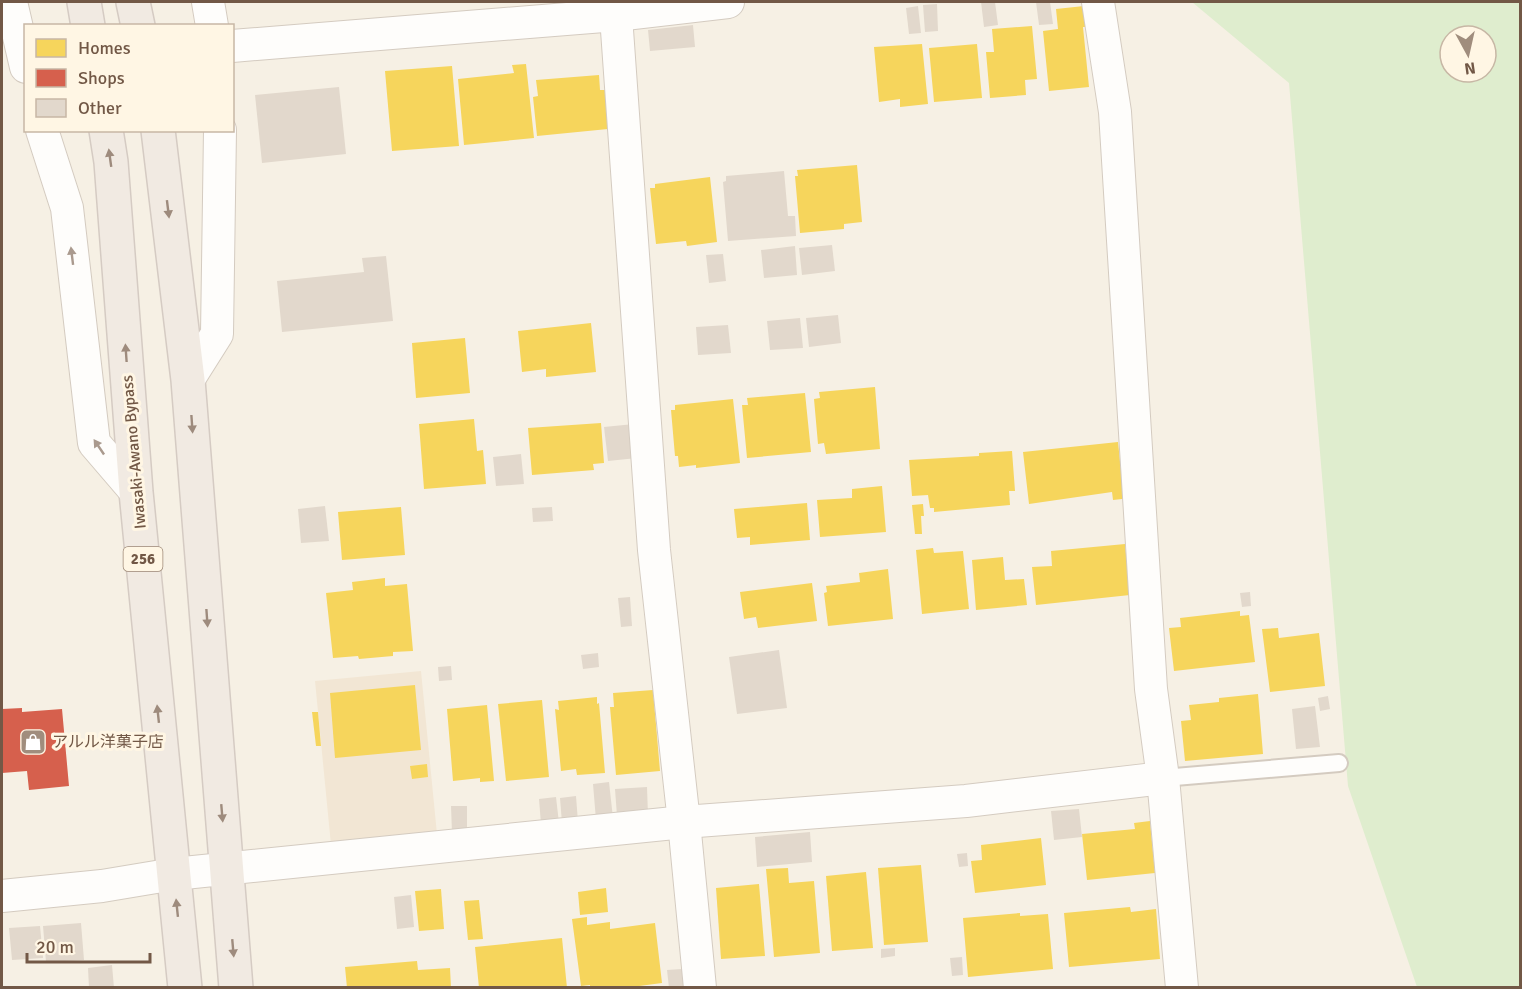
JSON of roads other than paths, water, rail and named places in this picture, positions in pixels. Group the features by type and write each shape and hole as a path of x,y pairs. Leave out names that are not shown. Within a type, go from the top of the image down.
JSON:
{"highway":[{"path":"84,2 88,24"},
{"path":"133,2 138,24"},
{"name":"Iwasaki-Awano Bypass","path":"106,132 111,162 136,492 185,987"},
{"path":"158,132 188,380 236,987"}],"street":[{"path":"11,2 17,65"},
{"path":"208,2 212,24"},
{"path":"234,46 616,8 728,2"},
{"path":"1098,2 1116,112 1151,689 1163,778 1182,987"},
{"path":"616,8 654,550 700,987"},
{"path":"43,132 67,208 94,443 136,492"},
{"path":"188,380 217,334 220,132"},
{"path":"2,896 102,886 174,874 684,822 966,801 1163,778"}],"lane":[{"path":"1163,778 1339,763"}],"place":[{"name":"アルル洋菓子店","path":"33,742"}]}
